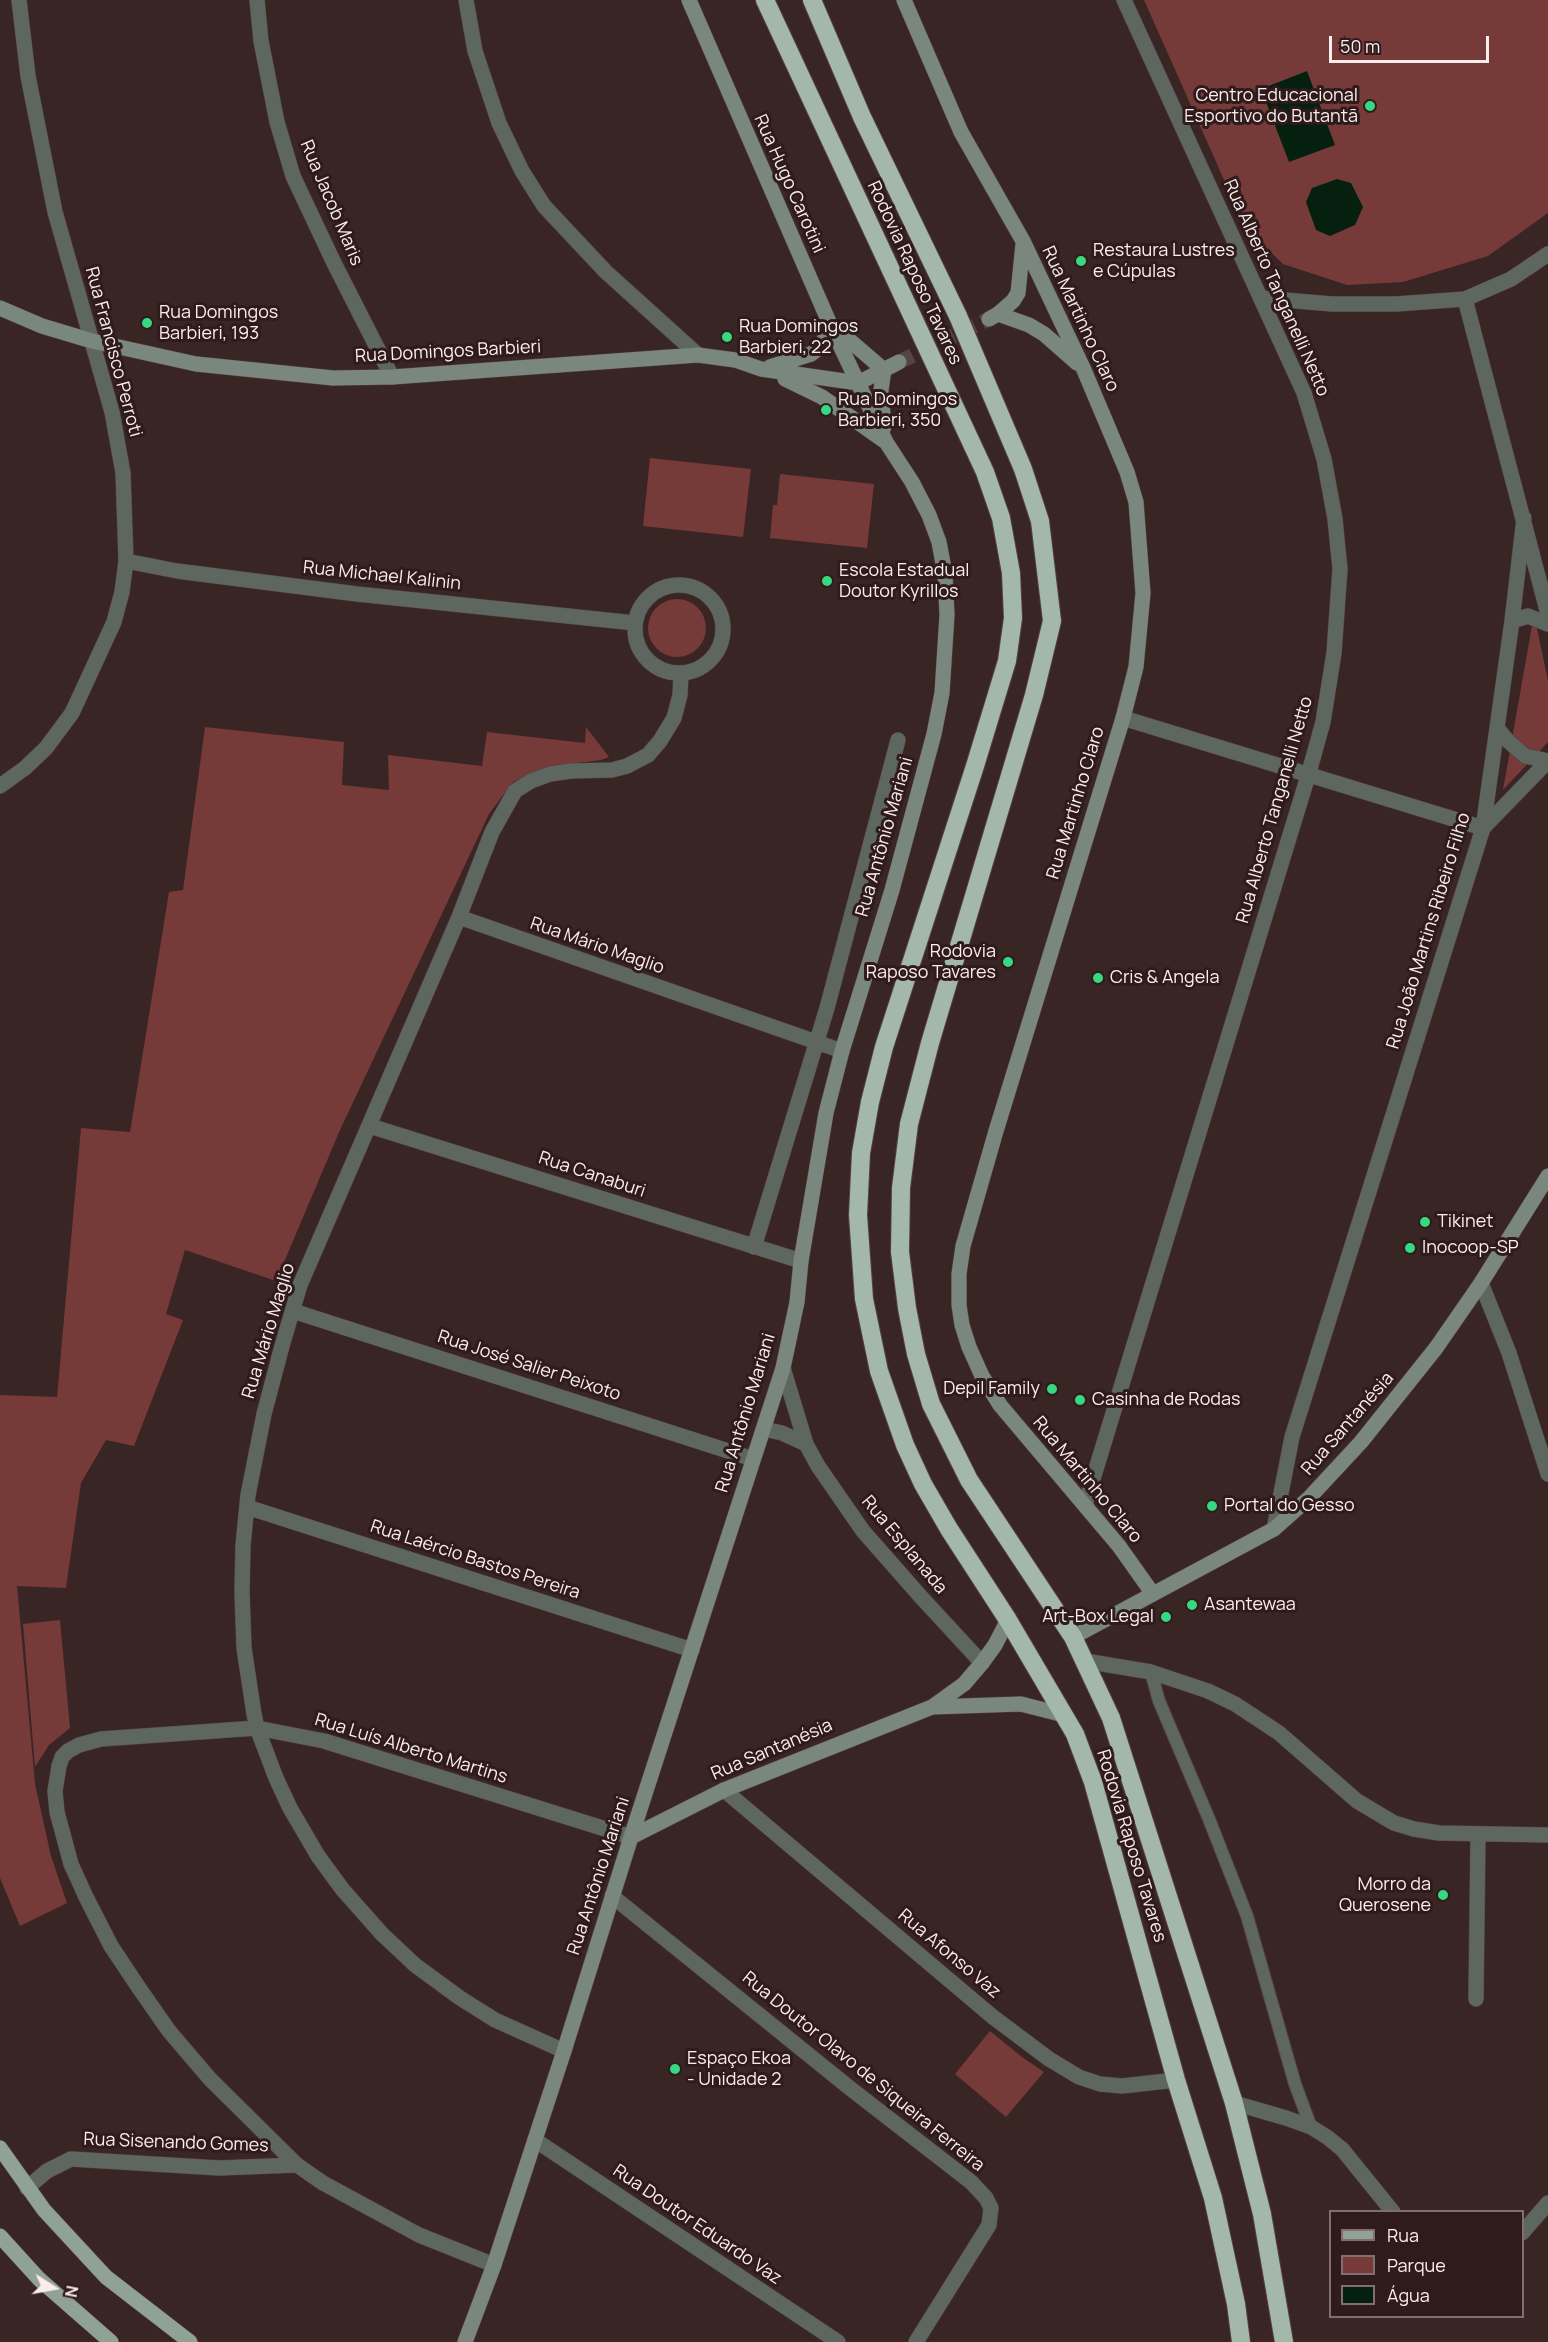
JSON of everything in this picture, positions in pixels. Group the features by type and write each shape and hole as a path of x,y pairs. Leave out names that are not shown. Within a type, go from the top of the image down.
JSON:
{"highway":[{"name":"Rodovia Raposo Tavares","path":"765,0 985,472 1001,518 1011,573 1013,618 1007,660 884,1047 870,1102 861,1153 858,1215 864,1299 879,1371 905,1444 932,1502 1008,1620 1075,1734 1093,1782 1176,2080 1213,2198 1236,2304 1241,2342"},
{"name":"Rodovia Raposo Tavares","path":"812,0 862,117 958,316 1023,469 1040,521 1052,621 1034,696 930,1043 909,1124 901,1188 900,1252 916,1354 931,1404 984,1505 1073,1637 1111,1718 1234,2103 1262,2214 1284,2342"}],"main road":[{"name":"Rua Hugo Carotini","path":"689,0 829,322 858,383"},
{"name":"Rua Martinho Claro","path":"904,0 961,132 1023,241 1084,370 1127,471 1136,502 1143,570 1142,615 1136,667 1123,718 963,1246 959,1274 959,1305 962,1325 982,1376 1000,1405 1119,1546 1153,1594"},
{"path":"1023,241 1018,293 1013,301 993,317 1029,325 1044,334 1084,370"},
{"name":"Rua Domingos Barbieri","path":"0,308 42,326 92,341 196,364 248,371 333,378 392,377 698,355 735,360 761,369 858,383"},
{"path":"761,369 791,362 811,354 819,348 825,338 829,322 884,370"},
{"path":"858,383 899,362"},
{"path":"761,369 806,387 886,442"},
{"path":"884,370 882,406 886,442"},
{"name":"Rua Antônio Mariani","path":"465,2342 494,2265 564,2051 783,1368 796,1302 826,1113 842,1052 892,890 934,734 942,693 945,650 945,574 939,542 912,482 886,442 858,383"},
{"name":"Rua Santanésia","path":"1073,1637 1274,1529 1309,1498 1361,1442 1436,1348 1481,1283 1548,1176"},
{"name":"Rua Santanésia","path":"631,1838 724,1790 932,1707 964,1684 995,1645 1008,1620"},
{"name":"Rua Santanésia","path":"932,1707 1021,1704 1064,1715"},
{"path":"0,2148 27,2188 106,2277 190,2342"},
{"path":"0,2236 39,2279 111,2342"}],"street":[{"name":"Rua Francisco Perroti","path":"0,786 25,768 46,748 72,713 114,622 122,592 126,561 123,473 112,412 55,212 28,76 19,0"},
{"name":"Rua Jacob Maris","path":"257,0 261,40 277,122 293,176 392,377"},
{"path":"466,0 475,51 499,123 522,171 544,206 606,272 698,355"},
{"name":"Rua Alberto Tanganelli Netto","path":"1085,1505 1323,722 1334,653 1339,559 1335,519 1324,459 1308,404 1124,0"},
{"path":"1261,298 1332,304 1396,304 1465,299 1511,279 1548,254"},
{"name":"Rua João Martins Ribeiro Filho","path":"1274,1529 1292,1437 1483,828 1524,518 1497,428 1465,299"},
{"path":"1524,518 1548,614"},
{"name":"Rua Michael Kalinin","path":"126,561 177,571 357,594 634,623"},
{"path":"677,585 692,586 706,594 716,605 722,619 722,635 718,650 709,662 696,670 681,674 665,672 652,665 641,653 635,639 634,623 639,608 649,596 661,588 677,585"},
{"path":"1512,621 1528,616 1548,624"},
{"path":"459,917 492,832 515,791 524,784 550,774 612,770 627,766 648,755 674,718 680,695 681,674"},
{"path":"1123,718 1483,828 1548,761"},
{"path":"1497,728 1506,741 1525,756 1548,761"},
{"name":"Rua Antônio Mariani","path":"754,1247 816,1042 898,741"},
{"name":"Rua Mário Maglio","path":"564,2051 504,2024 460,1998 415,1965 382,1934 343,1890 318,1856 290,1808 257,1728 244,1648 242,1592 247,1507 264,1414 300,1285 459,917 842,1052"},
{"name":"Rua Canaburi","path":"370,1126 801,1261"},
{"path":"1481,1283 1509,1353 1548,1474"},
{"name":"Rua José Salier Peixoto","path":"293,1311 753,1459"},
{"name":"Rua Esplanada","path":"783,1368 806,1444 818,1466 863,1531 982,1663"},
{"path":"764,1429 782,1433 806,1444"},
{"name":"Rua Laércio Bastos Pereira","path":"247,1507 692,1650"},
{"path":"1086,1661 1151,1672 1208,1691 1235,1704 1279,1733 1357,1802 1388,1820 1429,1833 1548,1835"},
{"name":"Rua Luís Alberto Martins","path":"494,2265 419,2235 323,2183 297,2164 210,2079 170,2031 139,1988 111,1946 86,1897 71,1864 57,1812 55,1791 59,1766 62,1757 79,1745 102,1739 257,1728 324,1741 631,1838"},
{"name":"Rua Afonso Vaz","path":"724,1790 993,2017 1049,2059 1078,2077 1100,2084 1122,2086 1176,2080"},
{"path":"1476,1999 1478,1835"},
{"name":"Rua Doutor Olavo de Siqueira Ferreira","path":"612,1896 850,2089 971,2182 986,2198 991,2208 989,2225 916,2342"},
{"path":"1234,2103 1311,2127 1327,2137 1342,2149 1392,2210"},
{"name":"Rua Doutor Eduardo Vaz","path":"534,2140 838,2342"},
{"name":"Rua Sisenando Gomes","path":"27,2188 47,2171 71,2159 219,2168 297,2164"},
{"path":"1524,2231 1548,2203"}],"lane":[{"path":"1151,1672 1158,1701 1209,1819 1247,1916 1295,2084 1311,2127"}],"green space":[{"name":"Centro Educacional Esportivo do Butantã","path":"1144,0 1548,0 1548,213 1488,256 1403,282 1347,285 1283,264 1245,227"},
{"path":"650,458 751,469 743,537 643,526"},
{"path":"780,474 874,484 867,548 770,538 773,505 777,505"},
{"path":"677,599 693,604 701,612 706,628 701,644 693,652 677,657 661,652 653,644 648,628 653,612 661,604"},
{"path":"1534,614 1548,681 1548,742 1503,790"},
{"path":"205,727 344,742 342,785 389,790 388,755 482,766 487,732 585,743 586,727 609,757 547,767 513,782 489,814 340,1130 276,1281 185,1250 166,1314 183,1320 134,1446 106,1440 81,1483 66,1588 17,1586 35,1784 51,1856 67,1903 20,1926 0,1878 0,1395 57,1397 81,1128 130,1132 169,892 183,890"},
{"path":"60,1620 70,1728 49,1745 35,1767 23,1624"},
{"path":"990,2031 1044,2072 1006,2117 955,2074"}],"water":[{"path":"1307,71 1335,145 1289,162 1261,89"},
{"path":"1337,179 1351,183 1363,207 1355,225 1330,236 1316,230 1306,202 1312,188"}],"tunnel":[{"path":"899,362 989,319"}],"place":[{"name":"Centro Educacional Esportivo do Butantã","path":"1370,106"},
{"name":"Restaura Lustres e Cúpulas","path":"1081,261"},
{"name":"Rua Domingos Barbieri, 193","path":"147,323"},
{"name":"Rua Domingos Barbieri, 22","path":"727,337"},
{"name":"Rua Domingos Barbieri, 350","path":"826,410"},
{"name":"Escola Estadual Doutor Kyrillos","path":"827,581"},
{"name":"Rodovia Raposo Tavares","path":"1008,962"},
{"name":"Cris & Angela","path":"1098,978"},
{"name":"Tikinet","path":"1425,1222"},
{"name":"Inocoop-SP","path":"1410,1248"},
{"name":"Depil Family","path":"1052,1389"},
{"name":"Casinha de Rodas","path":"1080,1400"},
{"name":"Portal do Gesso","path":"1212,1506"},
{"name":"Asantewaa","path":"1192,1605"},
{"name":"Art-Box Legal","path":"1166,1617"},
{"name":"Morro da Querosene","path":"1443,1895"},
{"name":"Espaço Ekoa - Unidade 2","path":"675,2069"}]}
